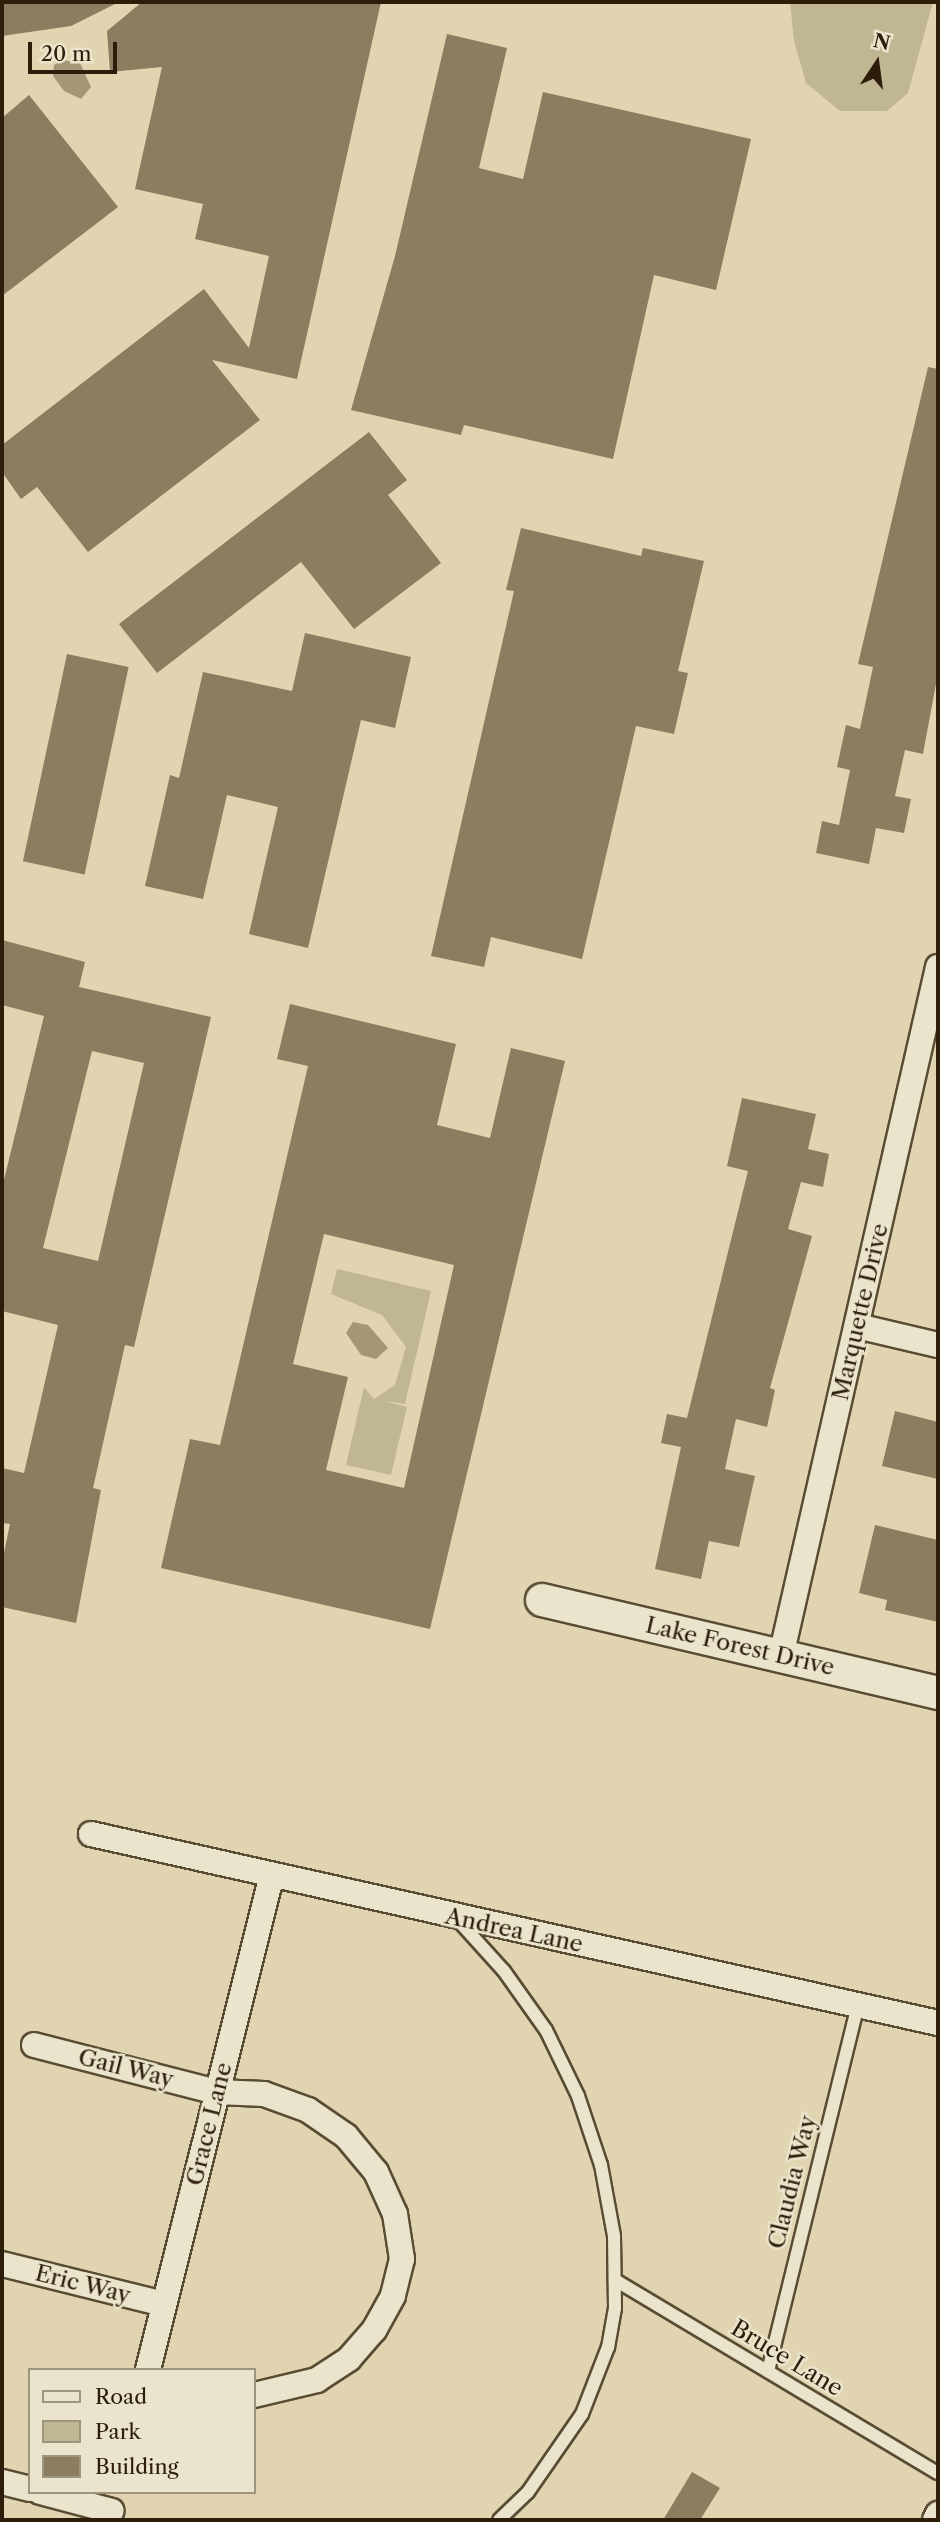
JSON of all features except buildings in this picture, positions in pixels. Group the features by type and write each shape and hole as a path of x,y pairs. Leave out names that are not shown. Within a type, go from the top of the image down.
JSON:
{"street":[{"name":"Marquette Drive","path":"781,1656 934,1001 938,967"},
{"path":"858,1326 938,1345"},
{"name":"Lake Forest Drive","path":"542,1600 938,1693"},
{"name":"Andrea Lane","path":"91,1834 271,1878 938,2023"},
{"name":"Grace Lane","path":"148,2368 271,1878"},
{"name":"Gail Way","path":"34,2045 218,2092 264,2094 308,2109 346,2136 376,2172 395,2214 402,2259 393,2297 374,2330 349,2358 317,2380 256,2395"},
{"name":"Eric Way","path":"2,2264 164,2304"},
{"path":"2,2482 28,2488"},
{"path":"49,2494 113,2508"},
{"path":"935,2520 938,2514"}],"lane":[{"path":"454,1917 504,1971 546,2030 578,2096 601,2165 614,2236 615,2280 608,2347 582,2414 528,2492 499,2520"},
{"name":"Claudia Way","path":"768,2371 858,2004"},
{"name":"Bruce Lane","path":"615,2280 938,2473"}],"green space":[{"path":"790,2 933,2 908,93 887,111 840,111 806,83 794,41"},
{"path":"337,1269 431,1291 405,1404 385,1401 407,1407 391,1475 346,1465 364,1387 374,1399 395,1385 406,1347 382,1315 331,1294"}],"shaded area":[{"path":"63,60 80,63 91,87 81,99 64,91 53,76 54,65"},
{"path":"353,1322 368,1325 388,1348 376,1359 361,1355 346,1333"}]}
